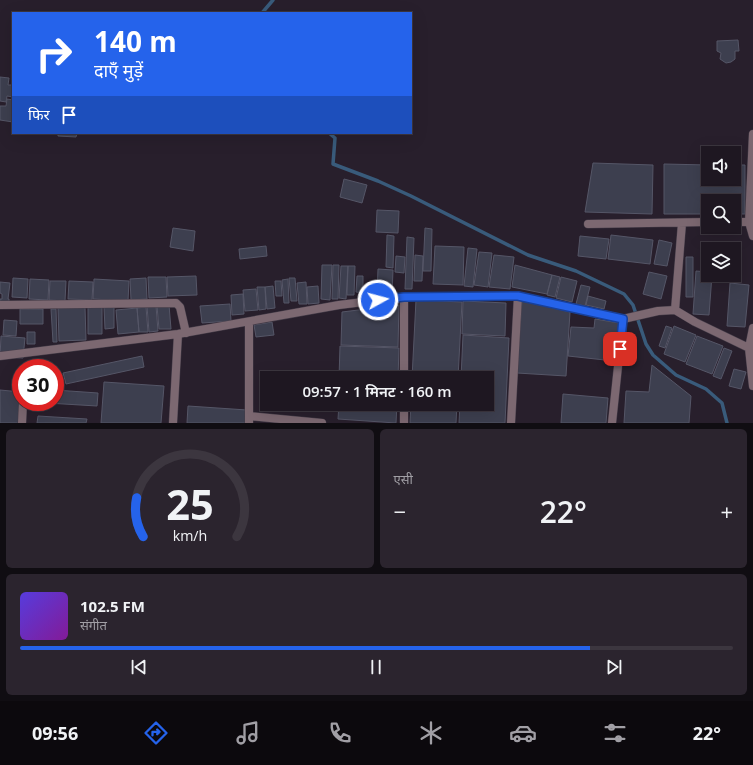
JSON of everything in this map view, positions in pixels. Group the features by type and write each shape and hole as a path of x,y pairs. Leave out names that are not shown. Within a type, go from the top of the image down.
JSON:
{"street":[{"path":"753,134 751,222 753,236"},
{"path":"588,224 701,222"},
{"path":"676,310 682,223"},
{"path":"0,356 182,334 339,306 404,297 518,296 623,319 658,311 676,310 695,322 749,348"},
{"path":"511,423 518,296"},
{"path":"404,297 404,371"},
{"path":"0,305 176,303 180,307 182,334 174,423"},
{"path":"612,423 623,319"},
{"path":"249,322 249,420 322,423"},
{"path":"753,328 749,348 753,386"},
{"path":"22,423 23,411"},
{"path":"404,411 404,423"}],"building":[{"path":"738,40 739,51 735,51 735,59 726,63 720,59 721,53 717,51 717,41"},
{"path":"0,77 9,78 8,85 12,85 12,97 7,96 6,102 0,101"},
{"path":"7,99 12,100 12,122 0,120 0,106 6,106"},
{"path":"58,134 77,134 76,137 58,136"},
{"path":"593,163 653,165 652,214 585,212"},
{"path":"664,164 701,165 701,186 741,186 741,165 745,165 745,214 741,214 741,194 701,194 701,214 664,214"},
{"path":"344,179 367,185 362,203 340,197"},
{"path":"377,210 399,211 398,233 376,232"},
{"path":"173,228 195,231 193,251 170,247"},
{"path":"425,228 432,229 431,271 423,271"},
{"path":"387,235 394,236 393,268 386,267"},
{"path":"611,235 653,240 650,264 608,259"},
{"path":"580,236 609,239 606,259 578,256"},
{"path":"407,237 414,238 412,289 405,289"},
{"path":"659,240 672,243 667,266 654,264"},
{"path":"266,246 267,256 240,259 239,249"},
{"path":"435,246 464,247 463,285 433,284"},
{"path":"468,248 477,249 473,287 464,286"},
{"path":"479,252 492,253 488,287 474,285"},
{"path":"415,255 423,256 422,281 414,281"},
{"path":"494,255 514,257 510,289 489,287"},
{"path":"396,256 405,257 404,273 395,272"},
{"path":"686,257 693,257 693,297 686,297"},
{"path":"322,265 332,265 330,300 321,299"},
{"path":"333,265 339,265 338,299 332,299"},
{"path":"515,265 552,275 547,294 512,287"},
{"path":"341,266 348,266 346,299 339,298"},
{"path":"348,266 355,266 354,295 347,295"},
{"path":"378,269 393,270 392,294 377,293"},
{"path":"696,271 701,271 701,282 711,282 709,315 693,314"},
{"path":"649,272 667,276 661,299 643,294"},
{"path":"552,275 560,277 555,297 547,295"},
{"path":"196,276 197,295 168,296 167,277"},
{"path":"357,276 363,276 363,293 356,292"},
{"path":"148,277 166,277 167,297 149,298"},
{"path":"561,277 577,281 572,302 556,298"},
{"path":"13,278 28,279 27,298 12,297"},
{"path":"146,278 147,299 131,300 130,279"},
{"path":"289,278 295,278 297,301 291,301"},
{"path":"30,279 49,280 48,300 29,299"},
{"path":"94,279 129,281 128,301 93,299"},
{"path":"288,279 289,303 284,303 282,280"},
{"path":"50,281 66,281 65,301 49,300"},
{"path":"69,281 93,282 92,300 68,299"},
{"path":"275,281 281,281 282,296 276,296"},
{"path":"0,282 10,283 9,302 0,301 0,299 2,299 2,294 0,293"},
{"path":"306,282 307,304 299,304 297,283"},
{"path":"730,283 749,285 745,327 727,326"},
{"path":"581,285 590,287 585,306 576,304"},
{"path":"273,286 275,308 267,309 265,287"},
{"path":"318,286 319,303 308,304 307,287"},
{"path":"257,287 265,287 266,309 259,310"},
{"path":"256,289 258,310 245,311 243,290"},
{"path":"243,294 244,314 232,315 231,295"},
{"path":"588,296 606,301 604,309 586,305"},
{"path":"416,300 462,302 458,371 412,371"},
{"path":"522,300 570,312 566,376 517,373"},
{"path":"463,301 506,303 505,336 462,334"},
{"path":"230,304 231,321 202,323 200,306"},
{"path":"102,305 102,334 88,334 88,306"},
{"path":"169,305 171,329 159,329 157,306"},
{"path":"399,305 398,347 341,345 342,312"},
{"path":"147,306 156,306 158,331 149,332"},
{"path":"85,307 86,340 59,341 58,308"},
{"path":"104,307 114,307 114,328 105,329"},
{"path":"146,307 148,332 139,332 137,308"},
{"path":"137,308 139,332 118,334 116,310"},
{"path":"20,309 43,309 43,324 20,324"},
{"path":"51,309 56,309 57,342 53,342"},
{"path":"595,319 619,323 614,361 568,356 571,327 594,328"},
{"path":"4,320 17,321 16,336 3,335"},
{"path":"272,322 274,335 256,337 254,325"},
{"path":"666,326 672,328 665,348 659,346"},
{"path":"674,326 696,335 685,362 664,354"},
{"path":"27,332 35,332 35,344 27,344"},
{"path":"463,335 509,338 505,423 459,423 460,411 494,411 494,371 461,371"},
{"path":"1,336 25,338 23,358 0,357"},
{"path":"697,336 723,346 712,374 686,364"},
{"path":"340,346 399,348 398,371 339,371"},
{"path":"724,348 732,351 721,379 713,376"},
{"path":"142,356 144,367 66,384 64,373"},
{"path":"652,365 691,396 689,423 624,423 626,391 649,392"},
{"path":"734,369 746,372 741,389 729,386"},
{"path":"104,382 164,386 161,423 101,423"},
{"path":"0,390 12,391 12,411 20,411 19,423 0,423"},
{"path":"64,391 98,393 97,406 64,404"},
{"path":"563,394 608,398 606,423 561,423"},
{"path":"188,406 247,410 246,423 187,423"},
{"path":"339,411 397,411 396,423 338,419"},
{"path":"411,411 457,411 456,423 410,423"},
{"path":"38,416 87,419 86,423 37,423"}],"waterway":[{"path":"263,12 273,0"},
{"path":"330,134 335,138 333,164 378,181 411,196 528,255 576,271 624,294 633,305 646,344 653,355 676,375 706,389 722,403 727,423"}],"route":[{"path":"378,300 404,297 518,296 623,319 620,349"}]}
